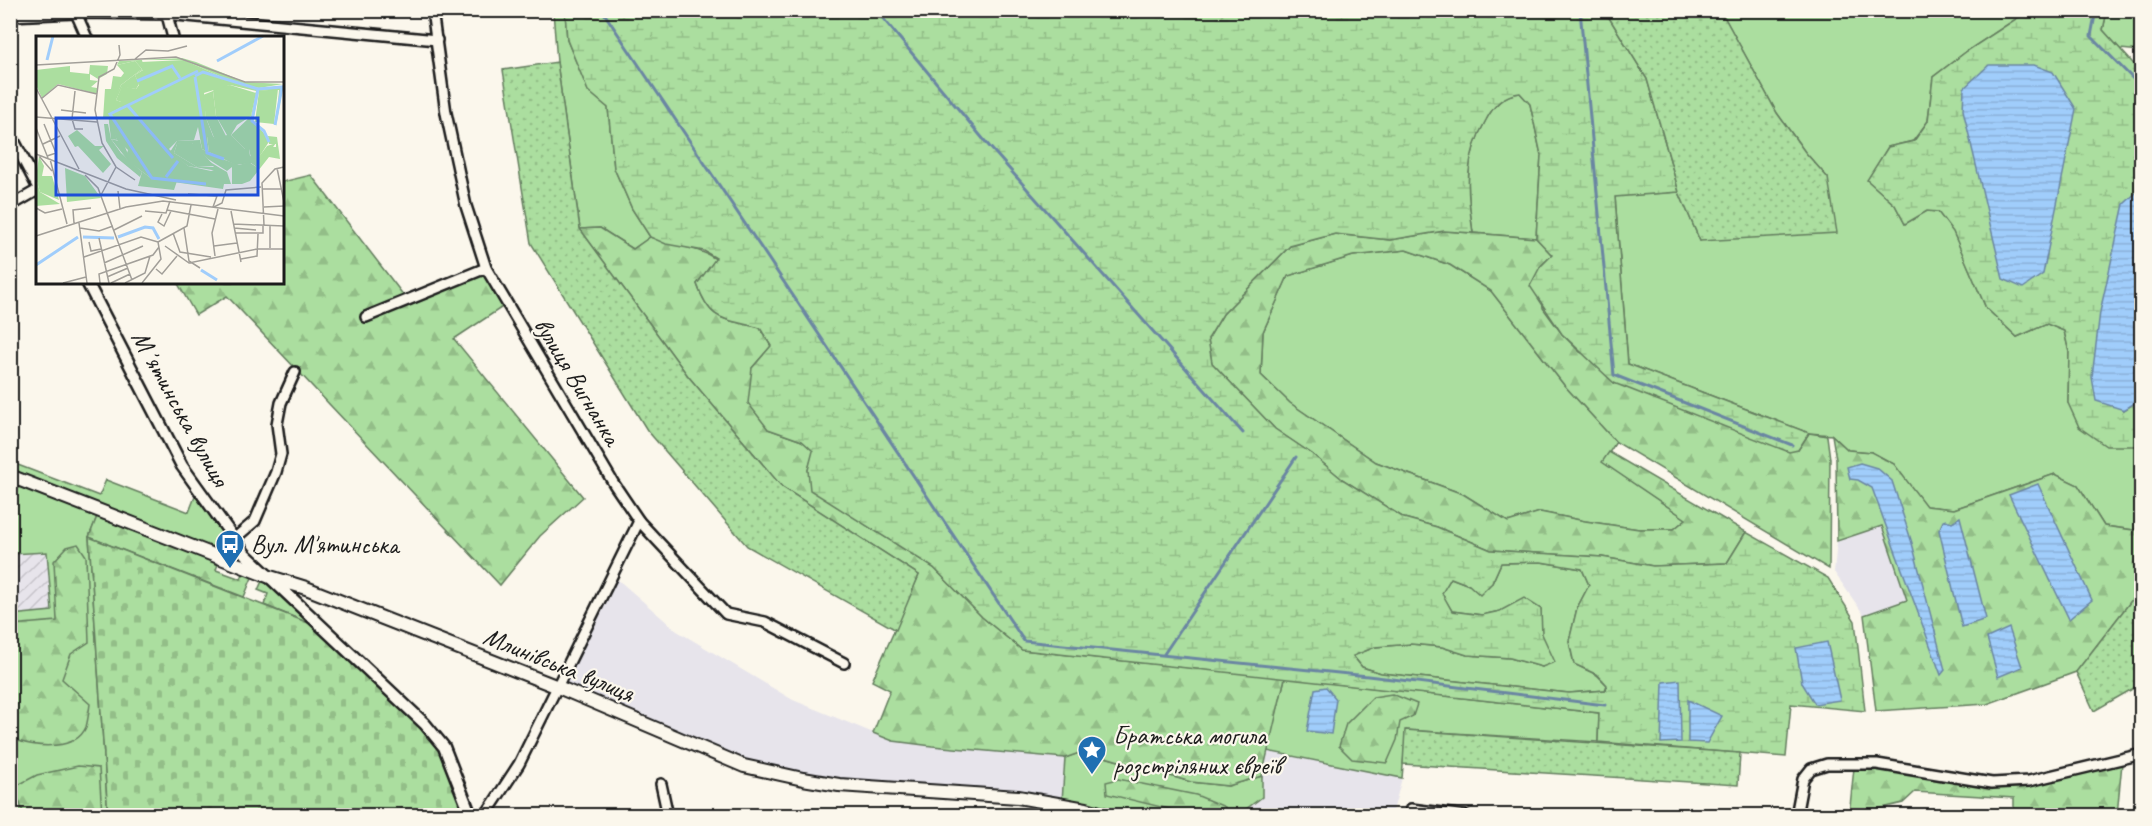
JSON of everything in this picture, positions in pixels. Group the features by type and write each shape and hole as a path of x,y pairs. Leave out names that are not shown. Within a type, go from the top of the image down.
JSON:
{"main road":[{"name":"Млинівська вулиця","path":"10,476 270,577 306,588 558,687 744,766 839,785 1018,797 1086,809 1109,816"}],"street":[{"name":"вулиця Вигнанка","path":"432,10 446,113 466,206 486,268 614,484 639,521 726,614 765,622 844,663"},
{"path":"166,12 172,36"},
{"path":"10,16 166,12 437,40"},
{"path":"76,13 86,36"},
{"path":"10,134 36,185"},
{"path":"10,206 36,190"},
{"path":"366,317 486,268"},
{"name":"Мʼятинська вулиця","path":"88,284 182,466 234,539 245,554 425,724 444,747 471,816"},
{"path":"234,539 255,521 276,472 282,454 278,424 282,404 295,372"},
{"path":"485,816 519,764 639,521"},
{"path":"1796,816 1803,779 1811,769 1827,764 1877,764 1992,783 2030,781 2142,754"},
{"path":"661,784 668,816"},
{"path":"10,806 13,816"},
{"path":"1411,809 1466,816"}],"shaded area":[{"path":"1882,526 1907,601 1864,615 1834,572 1837,541"},
{"path":"47,551 52,612 11,615 11,554"},
{"path":"616,578 677,631 793,700 893,741 1065,758 1062,801 839,781 745,762 564,685"},
{"path":"1267,751 1402,778 1392,815 1345,815 1324,811 1310,815 1239,816 1262,797 1262,776"}],"green space":[{"path":"553,11 565,11 567,40 588,90 608,107 614,168 632,209 650,237 633,249 600,228 580,229 557,62"},
{"path":"565,11 1605,11 1647,79 1679,192 1615,197 1628,364 1809,433 1798,450 1789,452 1614,383 1562,334 1530,286 1540,267 1552,255 1536,238 1541,155 1530,104 1520,93 1504,98 1496,105 1473,148 1468,188 1473,233 1444,231 1390,240 1335,234 1290,246 1223,314 1208,339 1212,363 1275,429 1312,454 1342,479 1404,518 1437,527 1491,550 1602,557 1653,566 1727,563 1746,532 1828,578 1855,621 1865,711 1791,704 1786,757 1598,742 1599,713 1022,650 982,617 934,568 810,490 808,470 813,451 802,441 768,429 748,403 752,368 771,346 760,328 720,317 713,312 702,297 697,284 716,258 704,251 666,244 650,237 632,209 614,168 608,108 588,91 567,40","holes":["1541,562 1582,569 1589,585 1577,608 1569,641 1574,664 1598,675 1607,685 1606,690 1569,693 1381,673 1362,667 1353,656 1375,647 1411,644 1442,647 1467,655 1510,658 1542,667 1555,662 1542,634 1541,609 1524,598 1500,611 1482,615 1452,611 1442,593 1451,578 1469,585 1480,595 1492,583 1501,563"]},
{"path":"1605,11 1721,11 1777,113 1805,152 1828,178 1837,233 1700,241 1679,192 1647,79"},
{"path":"1721,11 2028,11 1967,51 1933,77 1928,121 1913,141 1888,147 1868,180 1895,205 1905,224 1927,211 1938,212 1953,231 1986,308 2017,337 2047,324 2064,331 2069,352 2068,403 2137,446 2141,444 2141,531 2104,526 2078,485 2055,474 1954,509 1925,506 1894,464 1872,452 1848,450 1832,435 1809,433 1628,364 1615,196 1679,192 1700,241 1828,178 1805,152 1777,113"},
{"path":"2028,11 2107,11 2103,30 2141,72 2142,190 2139,190 2124,410 2141,399 2141,444 2137,446 2106,446 2079,427 2068,403 2069,352 2064,331 2047,324 2017,337 1986,308 1953,232 1938,212 1927,211 1905,224 1895,205 1867,180 1888,147 1914,141 1928,121 1933,77 1967,51"},
{"path":"2107,11 2141,11 2141,51 2120,49 2103,30"},
{"path":"557,62 580,229 688,376 782,487 919,575 896,630 747,546 647,430 531,243 503,70"},
{"path":"1520,93 1530,104 1541,155 1536,238 1473,233 1468,188 1473,148 1496,105 1504,98"},
{"path":"311,175 411,305 484,274 504,306 454,339 583,497 540,536 500,585 227,296 196,315 178,284 284,284 284,182"},
{"path":"600,228 633,249 650,237 700,251 716,259 697,284 702,297 713,312 720,317 760,328 771,346 752,368 768,429 802,441 814,451 808,470 836,506 934,568 982,617 1022,650 1285,678 1262,776 1228,786 1191,782 1085,751 1065,758 893,741 873,733 890,690 872,681 919,575 782,487 688,376 580,229"},
{"path":"1445,231 1536,238 1552,255 1540,267 1543,308 1562,334 1580,352 1798,450 1809,433 1827,436 1830,459 1829,569 1616,442 1564,385 1491,291 1450,265 1406,250 1353,256 1288,276 1263,332 1261,375 1290,403 1376,462 1463,494 1508,522 1540,512 1639,529 1674,529 1686,519 1602,462 1609,452 1746,532 1727,563 1653,566 1602,557 1491,550 1437,527 1404,518 1342,479 1312,454 1275,429 1212,363 1208,339 1223,314 1290,246 1335,234 1390,240"},
{"path":"1406,250 1450,265 1491,291 1564,385 1616,442 1603,462 1686,519 1674,529 1639,529 1540,512 1508,522 1463,494 1376,462 1290,403 1261,375 1263,332 1288,276 1353,256"},
{"path":"1832,435 1848,450 1871,452 1894,464 1926,506 1954,509 2055,474 2078,485 2104,526 2141,531 2141,588 2076,672 1987,704 1876,711 1864,615 1907,600 1882,526 1837,541 1836,459"},
{"path":"10,462 99,496 106,480 189,512 196,494 230,542 230,547 227,551 218,552 11,471"},
{"path":"10,480 98,514 89,537 108,815 17,815 11,792 11,615 52,611 47,552 11,554"},
{"path":"98,514 219,561 216,570 241,579 244,571 253,575 244,597 89,537"},
{"path":"89,537 311,624 422,727 440,749 466,815 108,815"},
{"path":"78,544 86,556 89,642 71,654 62,679 90,704 86,727 81,735 65,744 45,746 18,741 11,721 11,625 57,621 54,561 67,547"},
{"path":"1541,562 1582,569 1589,585 1577,608 1569,642 1574,664 1597,675 1607,685 1605,690 1569,693 1381,673 1362,667 1353,656 1375,647 1411,644 1442,647 1467,655 1510,658 1542,667 1541,609 1500,611 1482,615 1452,611 1441,593 1451,578 1469,585 1492,583 1501,563"},
{"path":"263,579 267,580 311,624 264,605 268,594 258,590"},
{"path":"2141,588 2141,684 2094,711 2076,672"},
{"path":"1285,678 1599,713 1598,742 1406,730 1402,778 1267,751"},
{"path":"1392,694 1417,704 1413,716 1400,722 1397,740 1387,763 1352,759 1339,746 1346,724 1373,697"},
{"path":"1405,730 1740,753 1738,785 1403,764"},
{"path":"1084,751 1191,782 1228,786 1262,776 1262,797 1238,815 1124,815 1062,801 1065,758"},
{"path":"2122,763 2117,815 2014,815 2014,798 1915,792 1903,803 1849,816 1854,768 1877,768 1992,787"},
{"path":"78,766 99,768 102,815 24,815 17,795 18,785 37,775"},
{"path":"1118,779 1196,795 1225,807 1225,815 1194,815 1107,794 1106,782"}],"water":[{"path":"1989,65 2034,65 2053,72 2076,109 2043,274 2023,288 2003,279 1963,110 1964,88"},
{"path":"2139,190 2142,190 2141,399 2124,410 2096,401 2092,377 2100,312 2124,204"},
{"path":"1860,463 1877,468 1892,481 1912,543 1945,670 1941,675 1872,488 1858,480 1850,479 1847,467"},
{"path":"2038,484 2092,600 2069,619 2009,495"},
{"path":"1960,517 1986,619 1962,627 1939,530 1943,521 1952,522"},
{"path":"2009,628 2022,667 1998,677 1987,638"},
{"path":"1827,642 1840,700 1815,704 1802,683 1796,648"},
{"path":"1680,680 1681,742 1661,743 1663,682"},
{"path":"1326,687 1336,699 1331,734 1307,731 1315,689"},
{"path":"1688,700 1722,716 1707,743 1688,742"}],"waterway":[{"path":"602,10 1024,641 1368,676 1605,705"},
{"path":"876,10 989,146 1243,433"},
{"path":"1580,10 1614,375 1792,445"},
{"path":"2096,10 2091,36 2142,88"},
{"path":"1164,654 1296,457"}],"place":[{"name":"Вул. М'ятинська","path":"230,570"},
{"name":"Братська могила розстріляних євреїв","path":"1092,776"}]}
